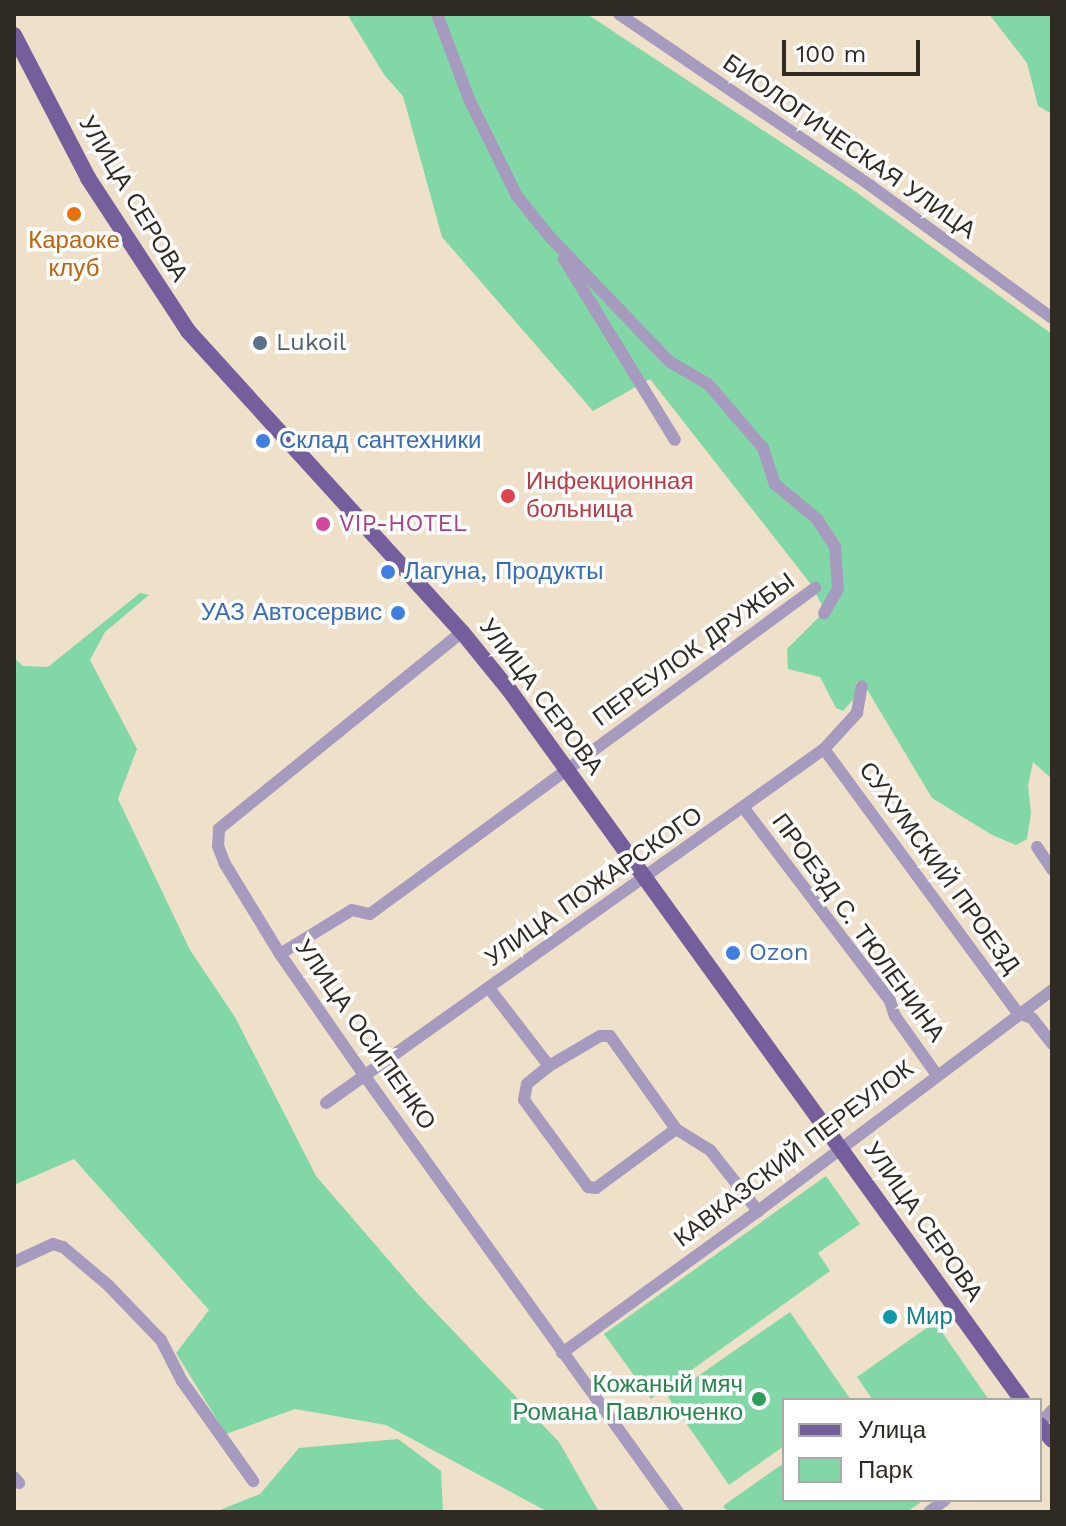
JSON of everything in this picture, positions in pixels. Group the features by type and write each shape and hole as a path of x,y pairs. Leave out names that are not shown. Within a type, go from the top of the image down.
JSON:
{"main road":[{"name":"УЛИЦА СЕРОВА","path":"14,35 88,178 188,331 462,632 568,769 1021,1398"}],"street":[{"path":"437,14 490,144 517,196 549,236 670,362 708,384 763,448 775,484 817,519 835,547 838,569 838,589 824,613"},
{"name":"БИОЛОГИЧЕСКАЯ УЛИЦА","path":"619,14 871,186 1052,318"},
{"path":"549,236 675,440"},
{"name":"ПЕРЕУЛОК ДРУЖБЫ","path":"280,954 352,910 370,914 815,588"},
{"name":"УЛИЦА ОСИПЕНКО","path":"462,632 219,829 218,846 225,864 280,954 678,1512"},
{"name":"УЛИЦА ПОЖАРСКОГО","path":"326,1103 824,749 857,713 862,686"},
{"name":"СУХУМСКИЙ ПРОЕЗД","path":"824,749 1018,1013 1032,1018 1052,1044"},
{"name":"ПРОЕЗД С. ТЮЛЕНИНА","path":"743,807 890,1001 895,1016 937,1075"},
{"path":"1037,847 1052,869"},
{"path":"489,988 549,1066"},
{"name":"КАВКАЗСКИЙ ПЕРЕУЛОК","path":"562,1353 758,1211 1052,990"},
{"path":"676,1129 596,1188 588,1187 524,1100 527,1084 549,1066 600,1036 610,1036 676,1129 710,1150 758,1211"},
{"path":"14,1262 53,1244 63,1247 108,1285 161,1340 182,1381 253,1481"}],"green space":[{"path":"347,14 587,14 852,189 1052,334 1052,779 1033,762 1028,786 1031,813 1027,839 1016,845 992,835 932,798 865,686 856,682 858,694 843,711 836,708 820,677 788,669 787,649 825,611 810,583 650,379 593,411 442,237 403,96 385,76"},
{"path":"989,14 1052,14 1052,114 1038,106 1027,63"},
{"path":"140,593 149,595 105,632 90,660 137,749 118,799 190,950 235,1017 316,1176 417,1293 559,1442 599,1512 548,1512 386,1425 295,1409 226,1434 176,1353 209,1310 74,1159 14,1185 14,658 23,666 48,667"},
{"path":"826,1176 860,1224 818,1253 830,1271 651,1399 604,1334"},
{"name":"Кожаный мяч Романа Павлюченко","path":"790,1312 850,1398 782,1398 782,1447 729,1485 668,1397"},
{"path":"935,1322 988,1398 872,1398 857,1377"},
{"path":"398,1439 441,1471 443,1512 215,1512 260,1494 299,1448"},
{"path":"782,1464 782,1502 921,1502 907,1512 728,1512 723,1506"}],"place":[{"name":"Караоке клуб","path":"74,214"},
{"name":"Lukoil","path":"260,343"},
{"name":"Склад сантехники","path":"263,441"},
{"name":"Инфекционная больница","path":"508,496"},
{"name":"VIP-HOTEL","path":"323,524"},
{"name":"Лагуна, Продукты","path":"388,572"},
{"name":"УАЗ Автосервис","path":"398,613"},
{"name":"Ozon","path":"733,953"},
{"name":"Мир","path":"890,1317"},
{"name":"Кожаный мяч Романа Павлюченко","path":"759,1399"}]}
